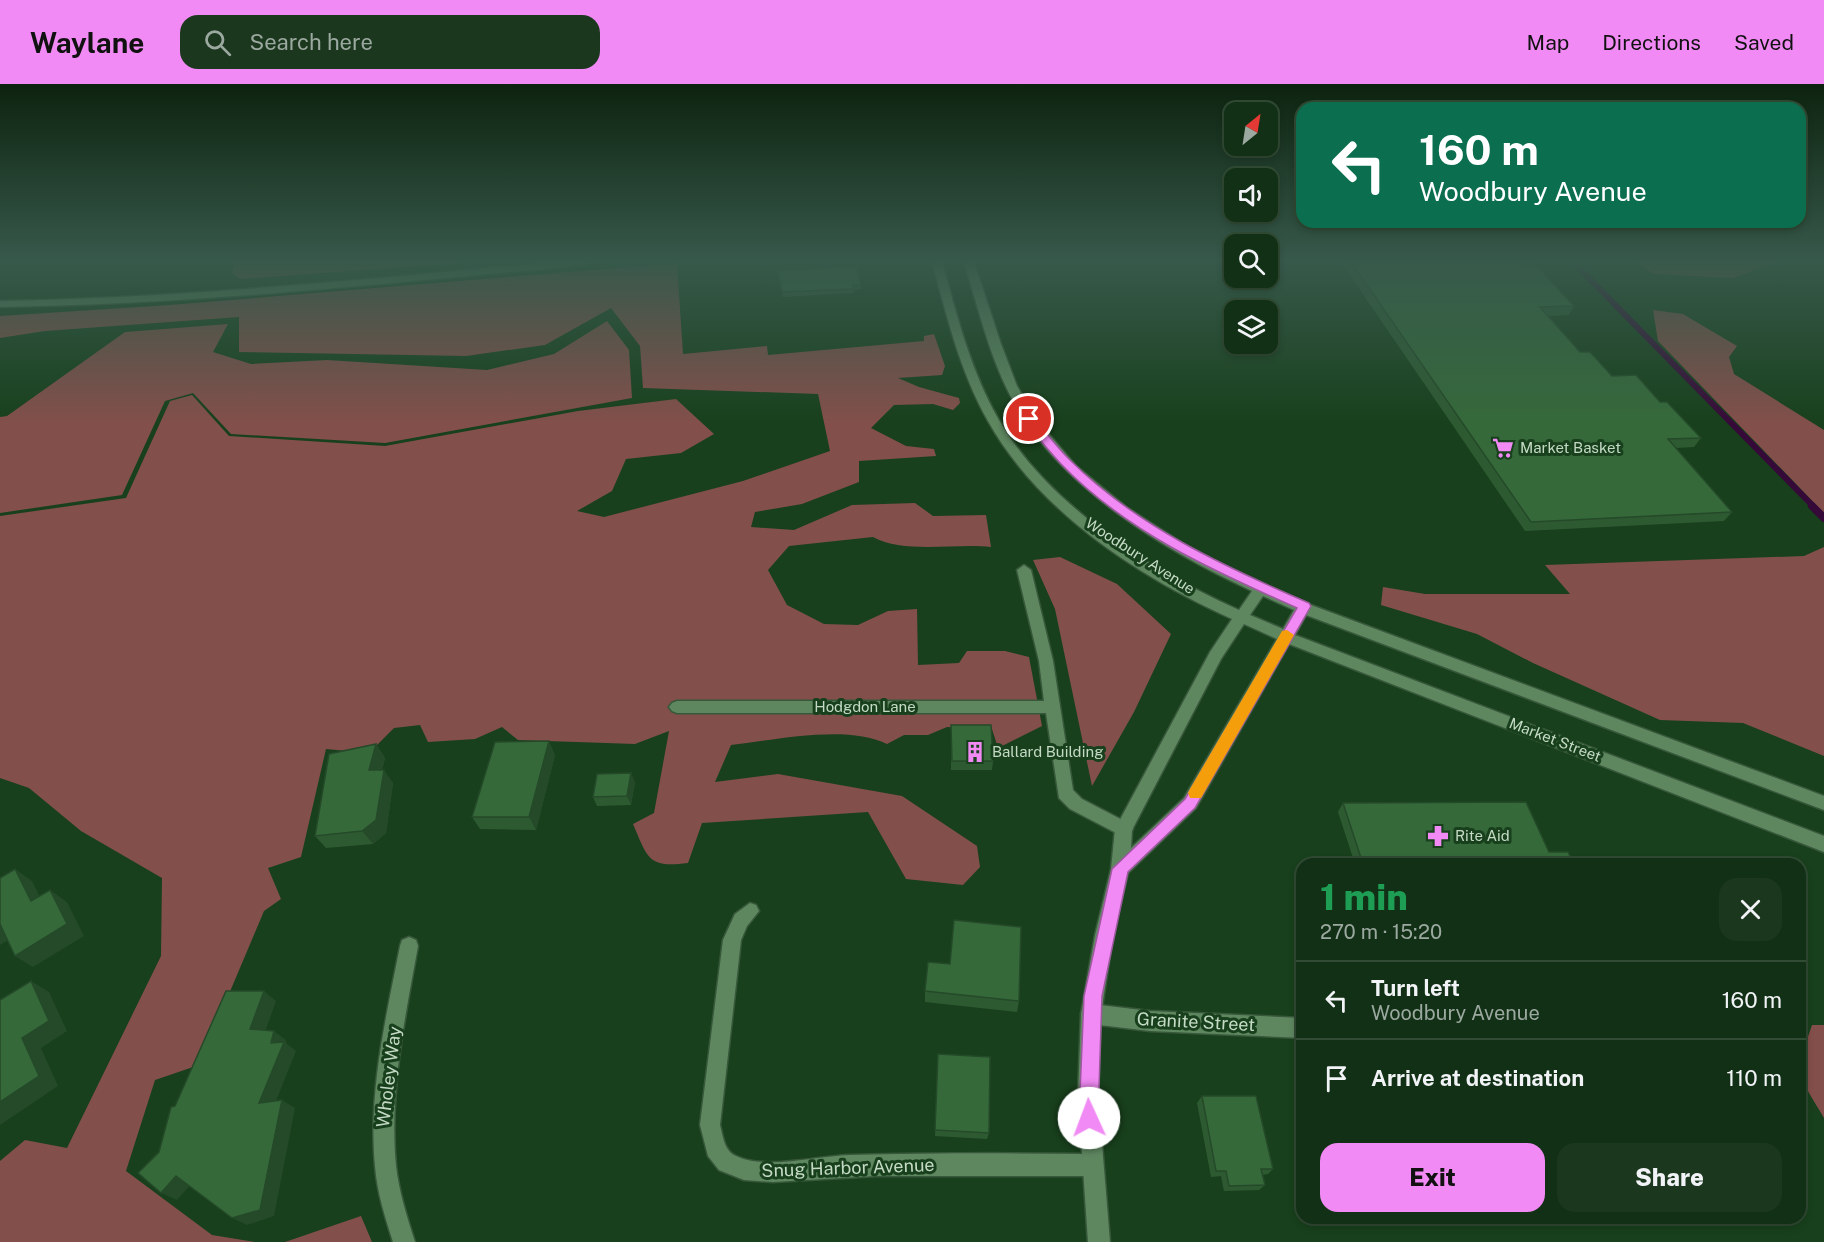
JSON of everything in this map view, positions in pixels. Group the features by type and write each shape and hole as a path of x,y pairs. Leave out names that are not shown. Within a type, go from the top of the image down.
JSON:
{"street":[{"name":"Woodbury Avenue","path":"953,316 966,361 983,402 1008,443 1025,465 1064,503 1122,548 1192,592 1286,636"},
{"name":"Woodbury Avenue","path":"988,316 1017,398 1045,440 1087,482 1142,524 1196,557 1304,606"},
{"path":"1024,570 1036,612 1065,793 1076,804 1124,829"},
{"path":"1100,1242 1091,1165 1088,1095 1091,1014 1104,935 1120,869 1124,829 1215,656 1261,588"},
{"path":"1120,869 1190,803 1304,606 1824,803"},
{"name":"Market Street","path":"1286,636 1824,844"},
{"name":"Hodgdon Lane","path":"677,706 1053,707"},
{"name":"Snug Harbor Avenue","path":"750,910 741,920 732,940 710,1125 714,1150 730,1166 753,1172 845,1166 968,1163 1091,1165"},
{"name":"Wholey Way","path":"404,1242 388,1181 381,1131 386,1075 409,946"},
{"name":"Granite Street","path":"1091,1014 1150,1021 1296,1028"}],"shaded area":[{"path":"0,316 597,316 545,345 466,356 239,352 239,317 45,331 0,338"},
{"path":"617,316 680,316 683,354 767,346 768,355 924,341 924,336 934,334 945,366 942,375 898,378 919,387 959,398 960,403 953,410 933,404 894,405 871,428 906,446 934,449 936,456 859,461 859,482 802,504 755,512 751,527 794,530 852,505 915,503 933,516 986,515 991,547 914,547 885,542 873,537 789,546 768,570 787,605 824,624 858,625 888,611 917,609 918,665 959,663 967,651 1005,651 1029,657 1042,726 998,748 992,729 947,727 928,735 904,735 887,744 871,738 832,734 731,745 715,782 778,774 902,796 977,846 980,867 963,885 906,879 868,812 702,823 688,863 657,862 646,853 633,824 654,813 669,731 635,744 518,740 502,727 475,739 428,742 420,725 394,728 369,753 326,749 301,857 268,868 281,899 264,911 199,1065 155,1080 126,1171 212,1235 255,1242 0,1242 0,1161 25,1140 67,1148 161,956 162,878 81,831 29,788 0,778 0,516 126,498 170,401 192,395 229,436 385,446 578,411 676,399 714,434 681,453 626,459 612,491 577,511 604,517 743,481 830,451 818,394 643,388 640,346"},
{"path":"1654,316 1686,316 1737,346 1729,357 1734,374 1824,430 1824,513 1658,341"},
{"path":"607,321 629,350 632,398 385,443 231,434 193,393 165,401 122,495 0,513 0,417 7,416 125,332 228,324 213,352 251,364 327,360 487,370 554,354"},
{"path":"1824,547 1824,756 1743,723 1660,720 1533,663 1477,634 1381,605 1383,587 1425,594 1570,594 1545,565 1804,556"},
{"path":"1060,557 1117,584 1171,634 1134,712 1092,786 1055,609 1033,560"},
{"path":"1812,1025 1824,1025 1824,1118 1806,1086 1806,1043"},
{"path":"361,1216 372,1242 285,1242"}],"building":[{"path":"1388,316 1548,316 1580,352 1590,352 1612,376 1636,375 1660,402 1667,402 1701,438 1668,439 1732,512 1531,522"},
{"path":"951,725 991,725 993,761 952,761"},
{"path":"549,741 529,817 472,817 495,742"},
{"path":"376,744 369,770 384,770 376,820 362,831 315,836 329,754"},
{"path":"631,773 627,796 593,797 597,774"},
{"name":"Rite Aid","path":"1526,802 1549,852 1568,852 1571,858 1361,858 1343,803"},
{"path":"15,869 31,901 50,890 67,924 15,956 0,924 0,878"},
{"path":"954,920 1021,927 1019,1001 925,991 928,962 950,964"},
{"path":"31,981 49,1021 22,1038 39,1076 0,1102 0,1000"},
{"path":"226,991 264,991 250,1029 274,1031 271,1043 284,1042 259,1103 282,1100 260,1210 232,1218 176,1176 161,1193 138,1173 159,1152 171,1107 175,1106"},
{"path":"938,1054 990,1057 989,1133 935,1130"},
{"path":"1202,1096 1256,1096 1273,1169 1261,1169 1265,1185 1229,1186 1226,1171 1216,1171"}],"waterway":[{"path":"1626,316 1814,507"},
{"path":"1812,506 1824,518"}],"slow traffic":[{"path":"1196,793 1287,635"}],"place":[{"name":"Market Basket","path":"1503,448"},
{"name":"Ballard Building","path":"975,752"},
{"name":"Rite Aid","path":"1438,836"}],"route":[{"path":"1029,419 1064,461 1113,503 1142,524 1196,557 1304,606 1190,803 1120,869 1104,935 1093,996 1089,1118"}]}
